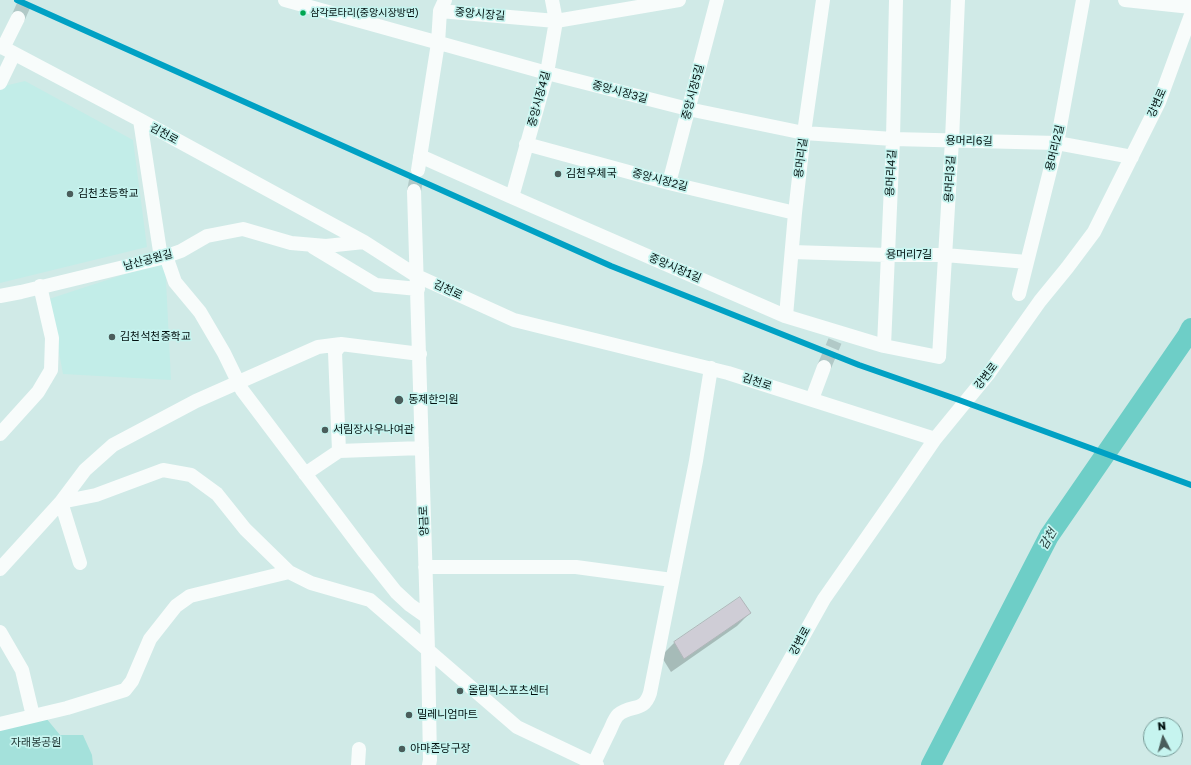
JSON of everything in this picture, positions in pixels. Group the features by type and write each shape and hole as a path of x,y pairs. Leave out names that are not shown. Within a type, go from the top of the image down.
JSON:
{"street":[{"name":"중앙시장3길","path":"285,0 547,73 688,109 804,133"},
{"name":"중앙시장4길","path":"512,197 547,73 556,21 552,0"},
{"name":"중앙시장길","path":"419,163 438,43 439,4 556,21 679,0"},
{"name":"중앙시장5길","path":"668,183 717,0"},
{"name":"용머리길","path":"786,316 804,133 823,0"},
{"name":"용머리4길","path":"884,346 893,139 896,0"},
{"name":"용머리3길","path":"939,357 952,140 958,0"},
{"name":"용머리2길","path":"1018,294 1057,143 1083,0"},
{"path":"1125,0 1191,7"},
{"name":"강변로","path":"731,765 824,599 935,439 988,373 1094,232 1159,102 1191,15"},
{"path":"0,83 5,49 18,18"},
{"name":"김천로","path":"5,49 140,120 364,242 417,283 514,320 728,372 935,439"},
{"path":"140,120 164,257 175,282 200,312 224,353 242,390 305,474 396,592 410,606 427,617"},
{"name":"용머리6길","path":"804,133 893,139 1057,143 1132,157"},
{"name":"중앙시장2길","path":"526,144 668,183 795,213"},
{"name":"중앙시장1길","path":"419,163 512,197 786,316 836,336 939,357"},
{"path":"309,245 376,285 417,283 414,191"},
{"name":"남산공원길","path":"0,296 164,257 181,251 207,236 243,229 291,243 309,245 326,246 364,242"},
{"name":"용머리7길","path":"792,252 945,255 1027,262"},
{"name":"양금로","path":"417,283 426,567 429,765"},
{"path":"0,434 38,392 51,370 52,338 40,286"},
{"path":"339,451 335,352 342,344"},
{"path":"0,569 61,502 84,470 113,446 196,401 318,347 342,344 420,354"},
{"path":"812,399 824,367"},
{"path":"61,502 96,495 163,470 191,475 217,494 245,529 289,572 310,583 370,600 517,727 595,764 618,715 626,710 642,706 648,701 696,461 711,368"},
{"path":"305,474 339,451 422,448"},
{"path":"61,502 80,563"},
{"path":"426,567 576,566 672,580"},
{"path":"0,724 67,708 125,690 132,681 150,639 176,606 190,596 289,572"},
{"path":"0,632 22,670 33,716"},
{"path":"358,765 360,749"}],"shaded area":[{"name":"김천초등학교","path":"25,81 133,140 147,247 0,283 0,87"},
{"name":"김천석천중학교","path":"165,261 171,380 63,374 49,299"}],"green space":[{"name":"자래봉공원","path":"46,718 60,735 83,735 92,755 93,765 0,765 0,730"}],"building":[{"path":"740,597 751,613 684,659 674,642"}],"waterway":[{"name":"감천","path":"931,765 1049,536 1187,336 1191,328"}],"tunnel":[{"path":"18,18 26,0"},
{"path":"414,191 418,170"},
{"path":"824,367 835,341"}],"transit line":[{"path":"17,0 611,266 859,365 1191,485"}],"place":[{"name":"삼각로타리(중앙시장방면)","path":"303,13"},
{"name":"김천우체국","path":"558,174"},
{"name":"김천초등학교","path":"70,194"},
{"name":"김천석천중학교","path":"112,337"},
{"name":"동제한의원","path":"399,400"},
{"name":"서림장사우나여관","path":"325,430"},
{"name":"올림픽스포츠센터","path":"460,691"},
{"name":"밀레니엄마트","path":"409,715"},
{"name":"아마존당구장","path":"402,749"}]}
